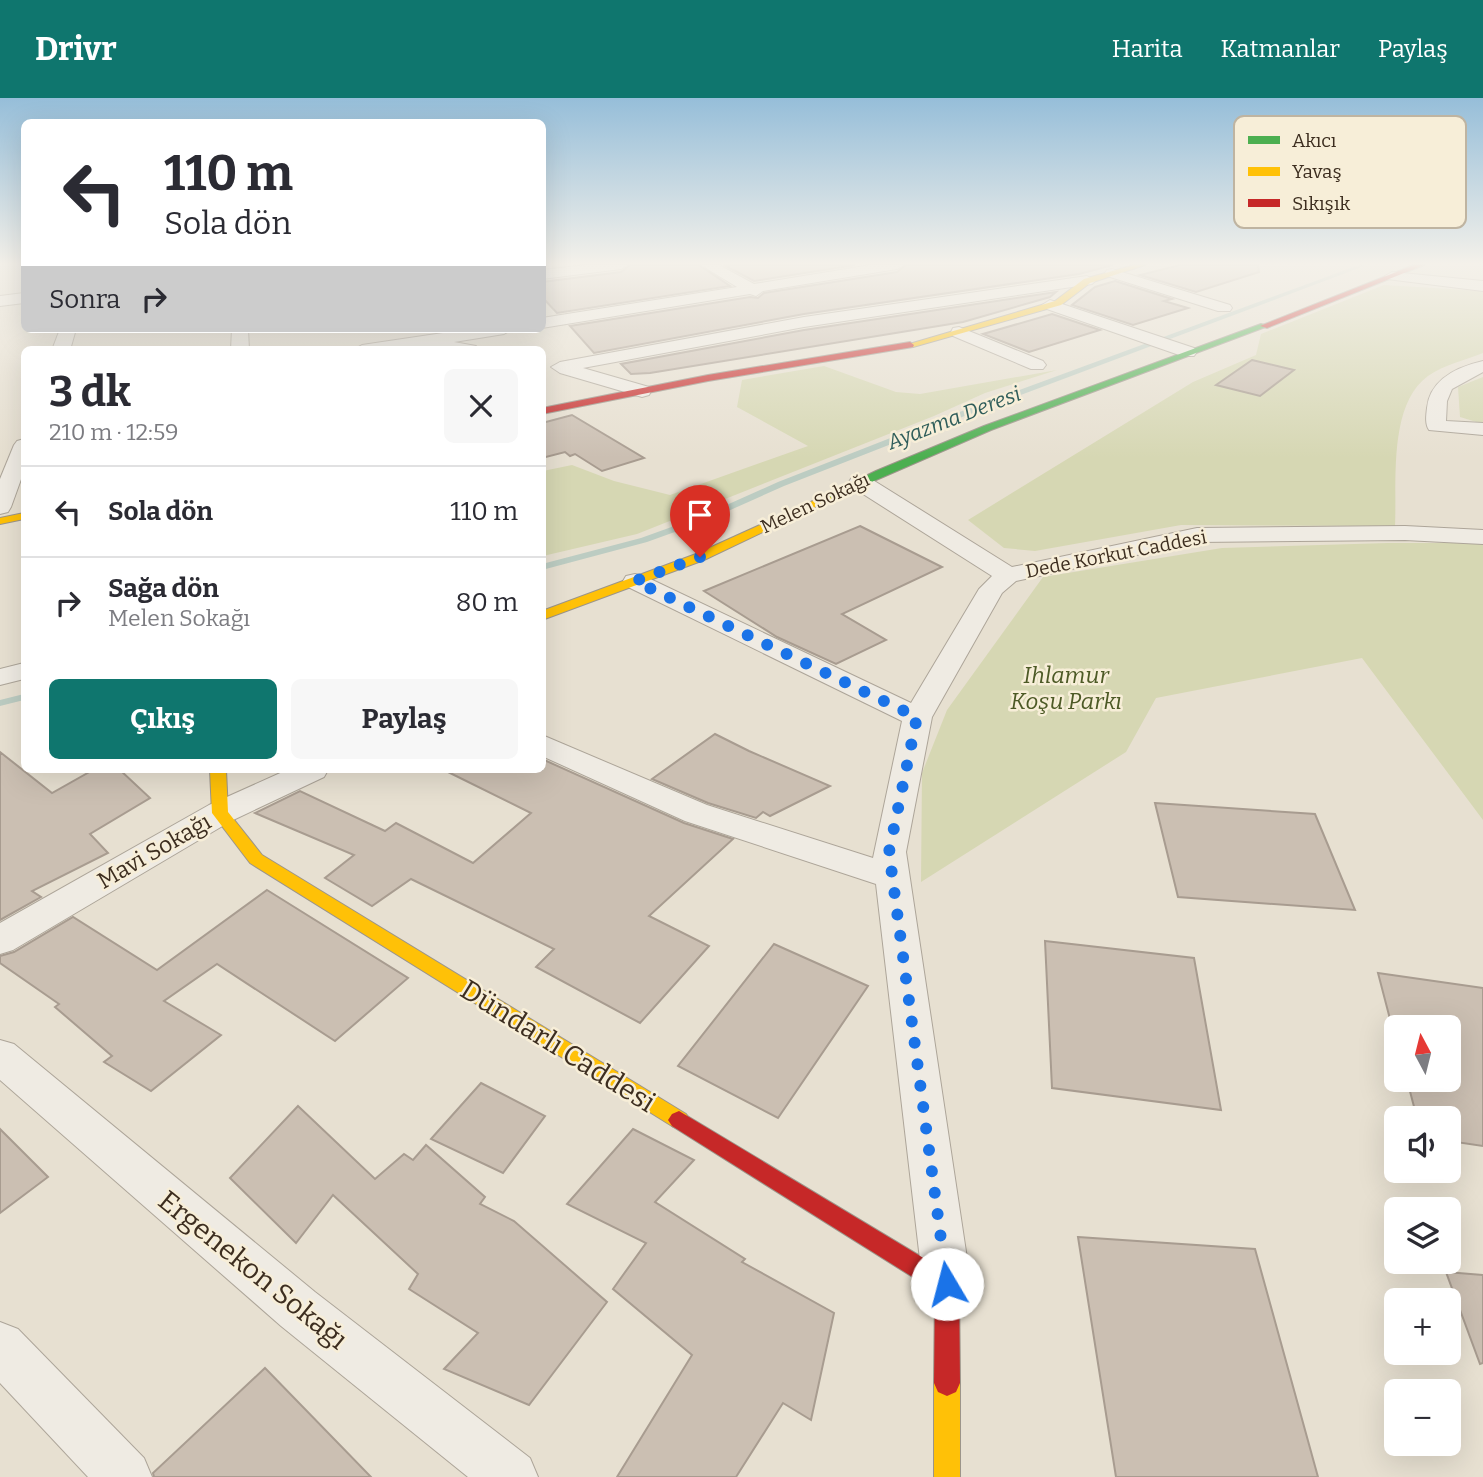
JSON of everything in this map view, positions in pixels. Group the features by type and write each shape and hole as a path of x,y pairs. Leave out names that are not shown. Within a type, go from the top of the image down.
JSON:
{"street":[{"path":"551,366 767,329"},
{"path":"546,410 708,377 923,343 968,329"},
{"path":"1122,329 1188,352"},
{"name":"Melen Sokağı","path":"546,614 700,557 898,465 1188,352 1253,329"},
{"path":"959,332 1037,365"},
{"path":"390,346 477,333"},
{"path":"424,341 450,346"},
{"path":"551,366 642,391"},
{"path":"1483,366 1452,377 1438,397 1435,412 1436,426 1483,429"},
{"path":"0,507 21,453"},
{"name":"Dede Korkut Caddesi","path":"860,482 1008,575 1197,535 1405,533 1483,537"},
{"path":"0,521 21,517"},
{"path":"947,1477 947,1284 890,876 889,852 917,717 992,589 1008,575"},
{"path":"635,581 917,717"},
{"path":"0,677 21,672"},
{"path":"546,746 696,813 890,876"},
{"path":"218,773 220,813"},
{"name":"Mavi Sokağı","path":"0,940 220,813 307,773"},
{"name":"Dündarlı Caddesi","path":"220,813 256,859 947,1284"},
{"name":"Ergenekon Sokağı","path":"0,1056 298,1309 511,1477"},
{"path":"0,1346 125,1477"}],"green space":[{"path":"1273,329 1483,329 1483,353 1428,376 1415,389 1406,405 1397,445 1395,526 1181,525 1035,551 1004,548 968,520 1193,382 1256,355 1261,334"},
{"path":"824,366 896,392 920,394 1057,370 985,393 934,416 637,534 546,555 546,470 572,465 614,481 670,495 808,446 737,407 742,380"},
{"path":"1483,377 1483,424 1460,417 1458,387"},
{"name":"Ihlamur Koşu Parkı","path":"1483,543 1483,820 1362,658 1156,698 1126,752 921,882 922,773 947,710 1043,577 1222,548"}],"building":[{"path":"573,329 721,329 594,353"},
{"path":"918,329 650,373 631,374 621,364 804,330"},
{"path":"999,329 1100,330 1029,352 983,334"},
{"path":"1252,360 1294,370 1260,396 1216,385"},
{"path":"572,415 644,458 602,471 575,454 570,456 565,452 546,457 546,422"},
{"path":"860,526 942,567 842,614 886,640 836,664 777,637 704,591"},
{"path":"715,734 830,786 770,816 763,812 756,818 708,803 652,779"},
{"path":"0,752 21,769 21,773 27,773 52,793 88,773 123,773 150,798 90,834 108,853 32,891 41,897 0,920"},
{"path":"546,761 684,823 733,839 649,916 709,946 640,1023 536,967 554,949 411,879 372,906 325,878 354,855 255,813 300,791 385,831 396,823 473,863 531,813 450,773 546,773"},
{"path":"1155,803 1315,814 1355,910 1178,897"},
{"path":"267,890 408,978 335,1041 217,964 164,1001 221,1035 151,1091 104,1062 112,1056 55,1007 59,1004 0,963 0,956 14,952 73,917 157,970"},
{"path":"1045,941 1194,958 1221,1110 1052,1088"},
{"path":"774,944 868,986 778,1118 678,1066"},
{"path":"1378,973 1483,988 1483,1146 1461,1143 1461,1106 1414,1106 1410,1092 1461,1092 1461,1015 1389,1015"},
{"path":"481,1083 545,1116 503,1173 431,1139"},
{"path":"298,1106 375,1179 404,1154 413,1160 426,1145 485,1197 480,1204 514,1221 607,1302 529,1405 444,1369 478,1333 409,1289 418,1274 333,1195 296,1243 230,1178"},
{"path":"0,1129 48,1177 0,1213"},
{"path":"633,1129 694,1160 655,1202 745,1259 742,1262 834,1313 811,1420 783,1403 736,1477 617,1477 692,1355 613,1289 646,1243 567,1204"},
{"path":"1078,1237 1255,1249 1318,1477 1116,1477"},
{"path":"1447,1274 1483,1275 1483,1363 1480,1364 1461,1313 1461,1288 1452,1288"},
{"path":"265,1368 371,1477 154,1477 153,1473"}],"waterway":[{"name":"Ayazma Deresi","path":"546,566 644,540 705,518 781,484 919,430 1190,329"},
{"name":"Ayazma Deresi","path":"0,703 21,698"}],"traffic: fast":[{"path":"826,498 1043,406 1254,329"}],"traffic: slow":[{"path":"910,345 965,329"},
{"path":"546,615 700,557 826,498"},
{"path":"0,521 21,517"},
{"path":"218,773 220,813 256,859 679,1120"},
{"path":"947,1383 947,1477"}],"traffic: jam":[{"path":"546,410 708,378 910,345"},
{"path":"679,1120 947,1285 947,1383"}],"route":[{"path":"700,557 635,581 917,717 889,852 890,876 947,1284"}]}
